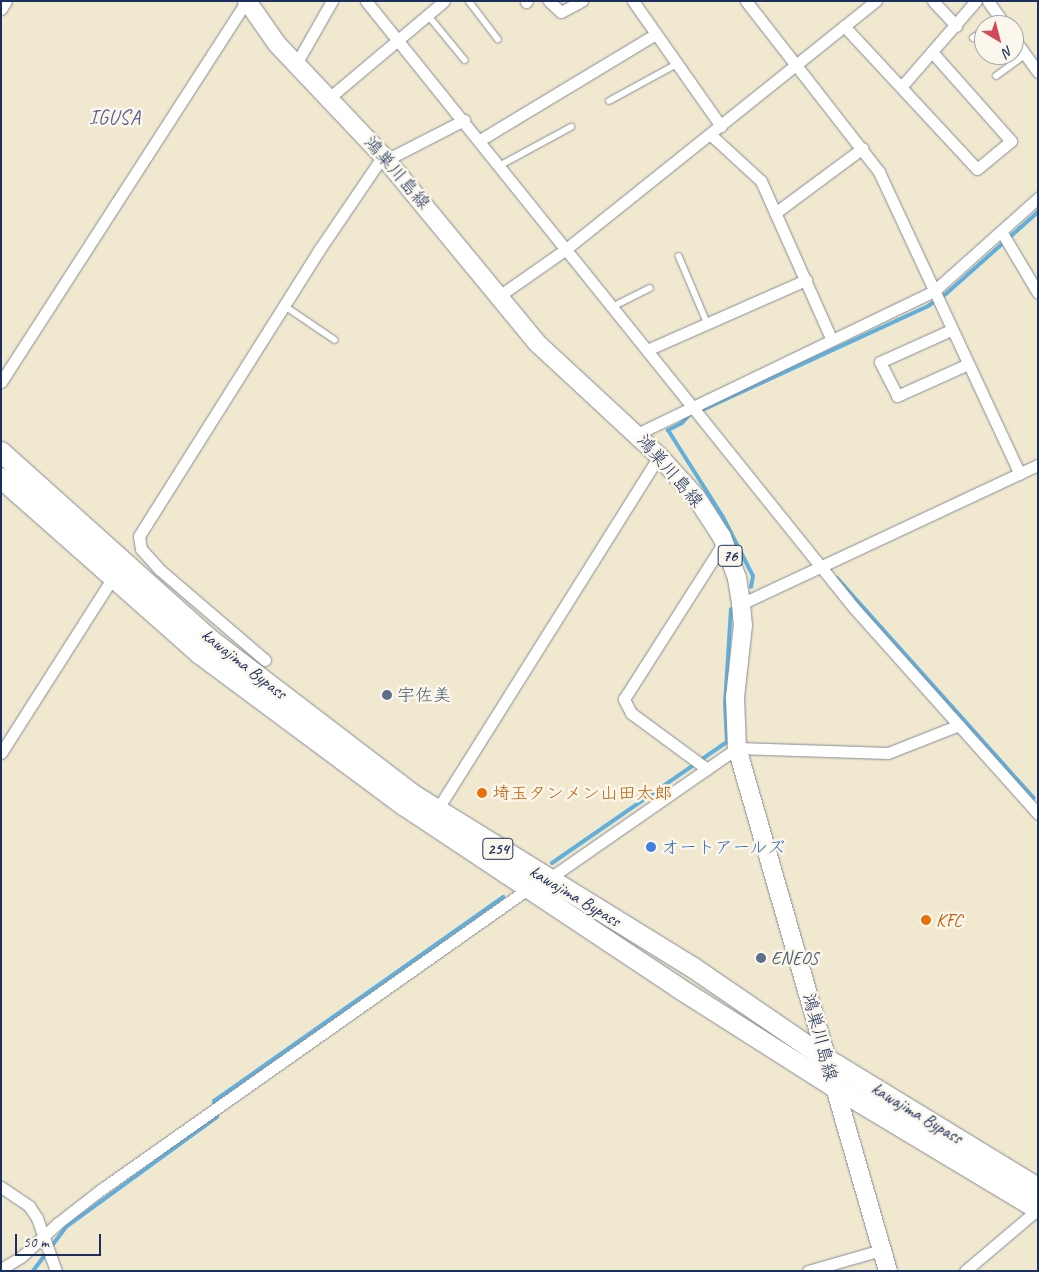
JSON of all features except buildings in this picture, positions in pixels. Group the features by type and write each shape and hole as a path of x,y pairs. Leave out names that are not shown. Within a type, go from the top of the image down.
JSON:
{"highway":[{"name":"kawajima Bypass","path":"1,452 212,641 437,810 547,880 692,967 825,1058 1038,1188"},
{"name":"kawajima Bypass","path":"1,478 208,659 405,806 833,1086 1038,1209"}],"main road":[{"name":"鴻巣川島線","path":"247,1 277,44 384,158 537,343 660,456 696,497 724,542 737,578 742,604 743,625 735,697 736,748 888,1271"}],"street":[{"path":"1,10 6,1"},
{"path":"1,382 247,1"},
{"path":"296,64 332,1"},
{"path":"366,1 464,120 820,566 1036,809"},
{"path":"329,98 444,1"},
{"path":"549,1 561,12 582,1"},
{"path":"633,1 721,126"},
{"path":"746,1 863,148 879,172 951,330 1020,474"},
{"path":"498,296 566,249 711,135 876,1"},
{"path":"933,1 956,26"},
{"path":"902,86 976,1"},
{"path":"988,1 995,15"},
{"path":"844,26 902,86 977,169 1011,141 932,52"},
{"path":"480,140 656,34"},
{"path":"1025,55 1038,72"},
{"path":"265,660 160,570 141,550 139,536 285,306 384,158 464,120"},
{"path":"711,135 761,181 831,338"},
{"path":"775,214 863,148"},
{"path":"637,434 831,338 936,296 1005,236 1038,198"},
{"path":"1005,236 1038,293"},
{"path":"647,350 806,280"},
{"path":"951,330 880,362 897,396 968,364"},
{"path":"437,810 660,456"},
{"path":"742,604 1038,465"},
{"path":"707,769 631,713 624,699 724,542"},
{"path":"1,753 113,577"},
{"path":"547,880 736,748 888,753 960,725"},
{"path":"1,1269 21,1257 99,1192 529,888"},
{"path":"1,1187 29,1206 46,1235 56,1271"},
{"path":"966,1271 1038,1209"},
{"path":"808,1271 881,1250"}],"lane":[{"path":"469,1 498,39"},
{"path":"428,15 465,60"},
{"path":"996,76 1025,55"},
{"path":"609,101 677,64"},
{"path":"499,166 571,127"},
{"path":"679,256 707,322"},
{"path":"612,307 650,288"},
{"path":"285,306 335,340"}],"waterway":[{"path":"698,412 928,306 947,293 1038,212"},
{"path":"691,413 682,423 668,430 723,517 753,576 751,587"},
{"path":"837,578 1034,798"},
{"path":"552,863 727,742 725,704 731,609"},
{"path":"33,1271 66,1227 217,1117 214,1101 503,897"}],"place":[{"name":"宇佐美","path":"387,695"},
{"name":"埼玉タンメン山田太郎","path":"482,793"},
{"name":"オートアールズ","path":"651,847"},
{"name":"KFC","path":"926,920"},
{"name":"ENEOS","path":"761,958"}],"district":[{"name":"IGUSA","path":"115,117"}]}
